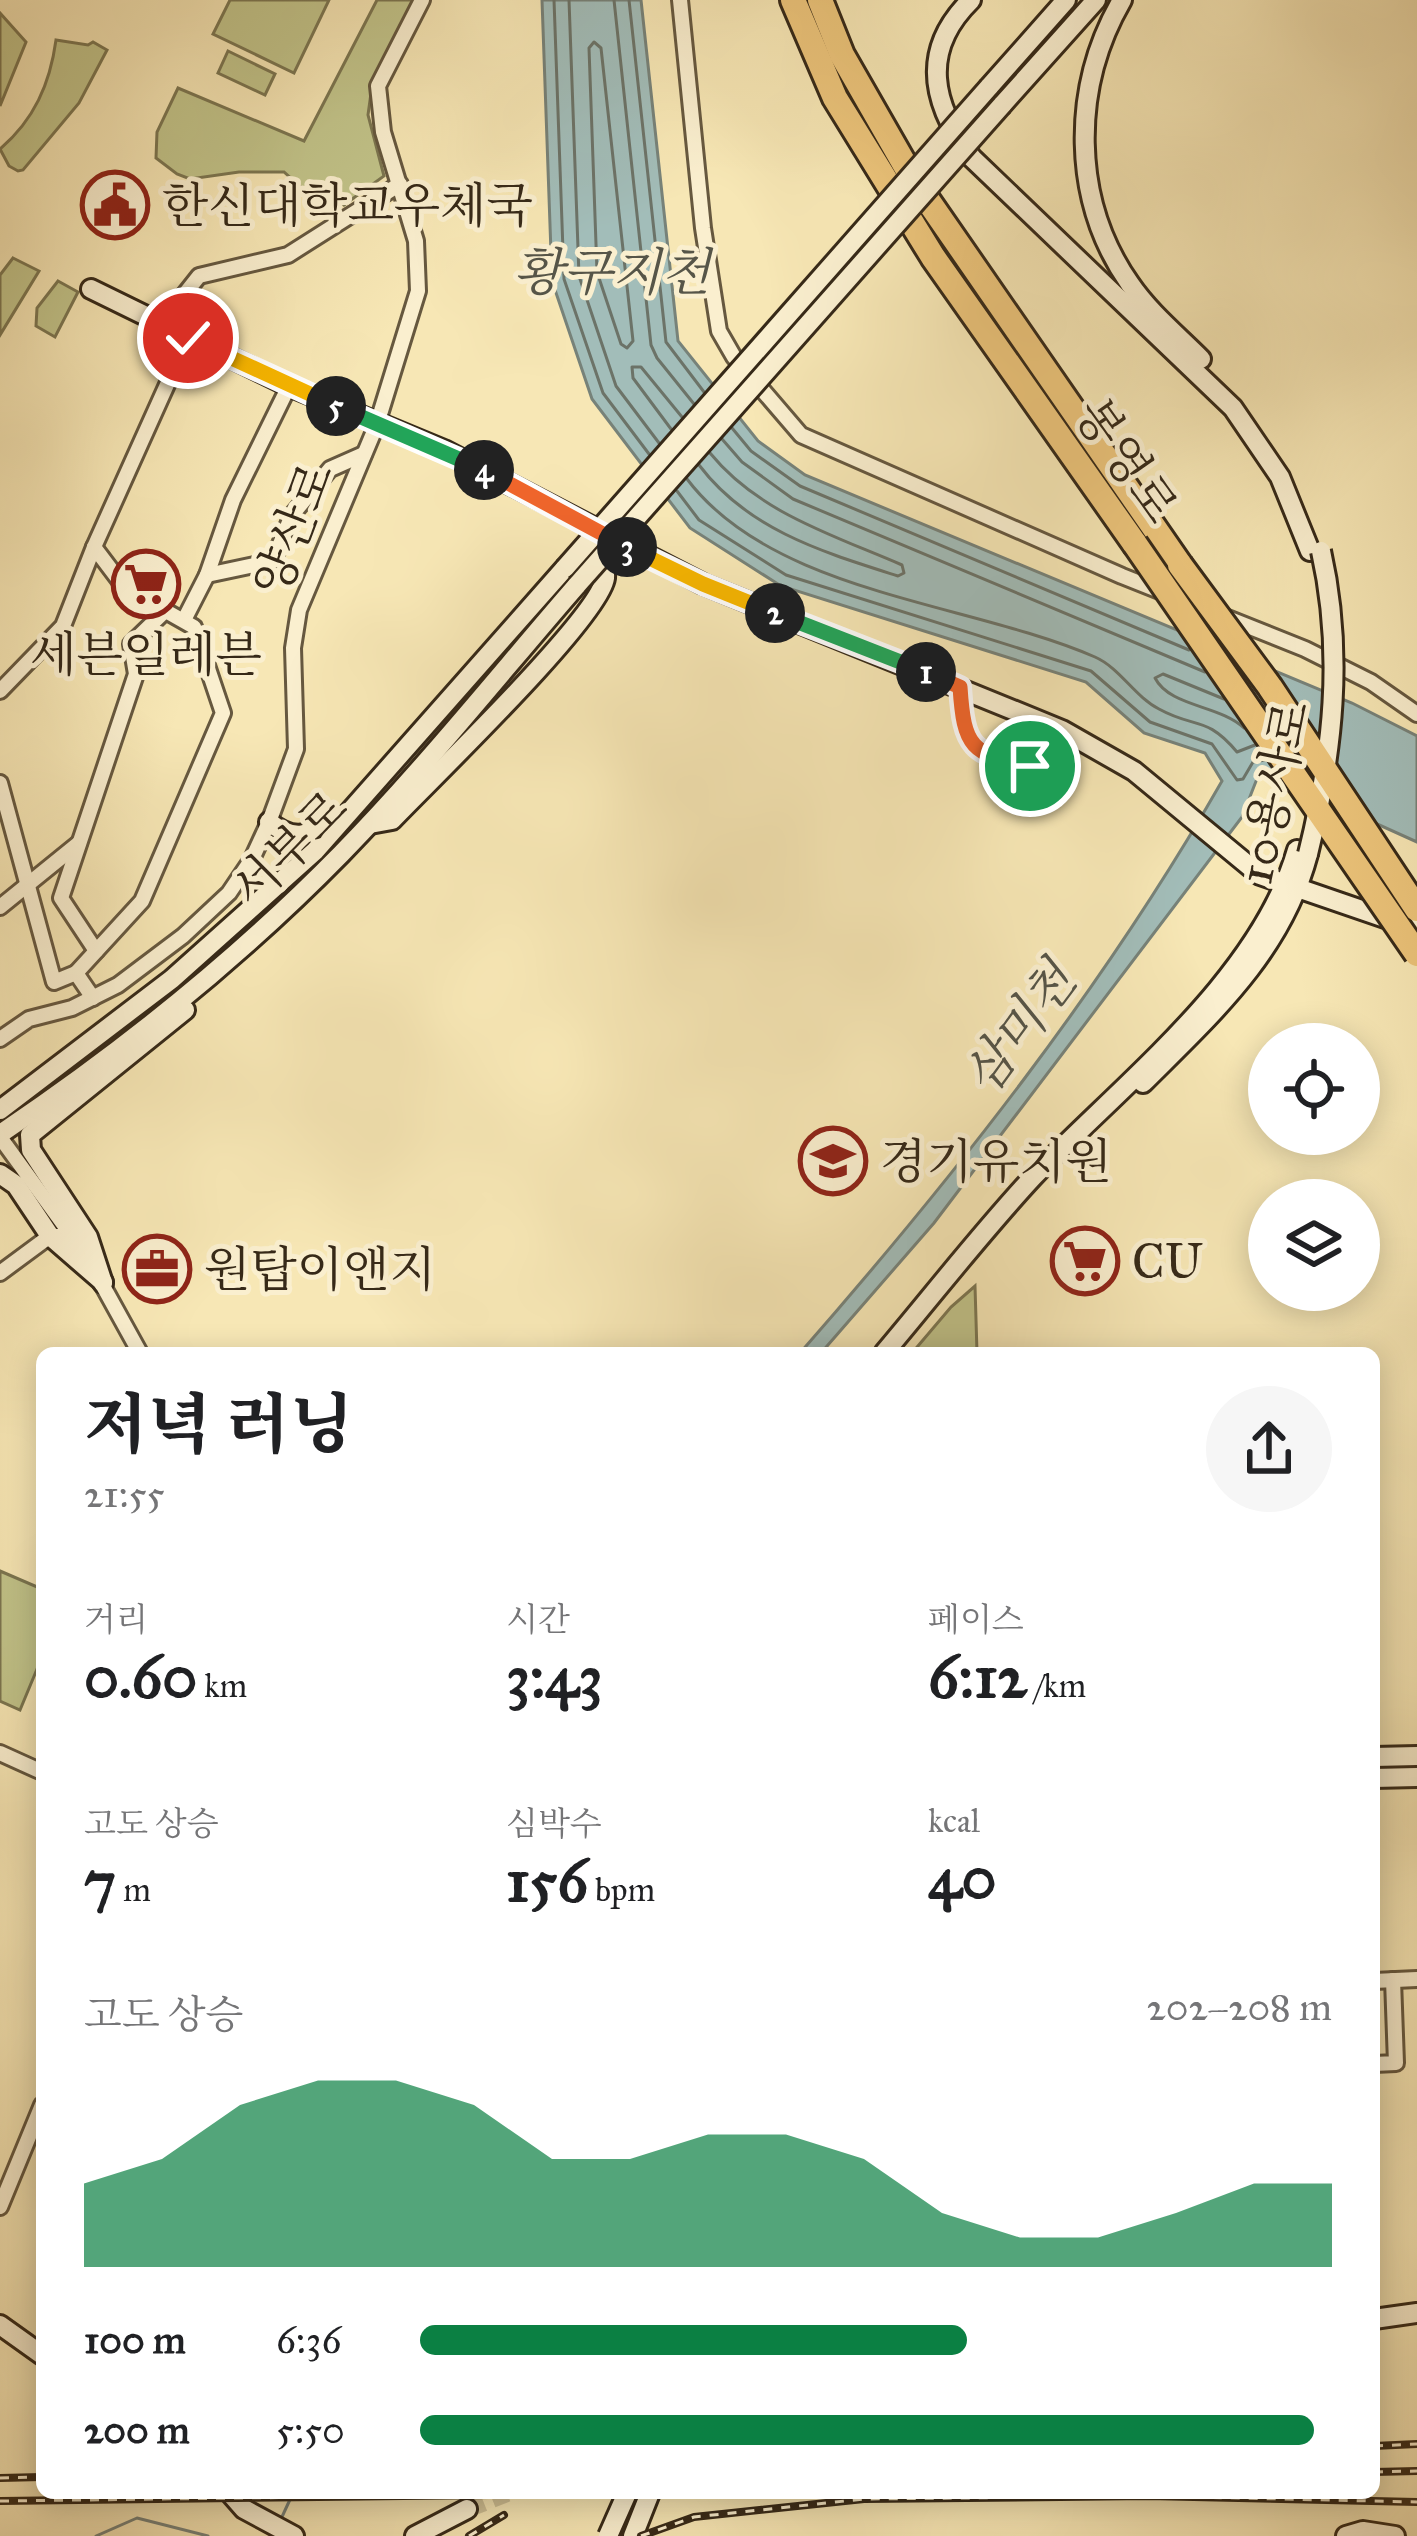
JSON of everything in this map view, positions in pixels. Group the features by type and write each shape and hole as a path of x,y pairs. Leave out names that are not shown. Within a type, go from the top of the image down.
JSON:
{"highway":[{"name":"봉영로","path":"793,0 836,98 933,257 1417,953"},
{"name":"봉영로","path":"820,0 842,55 913,179 1270,687 1417,909"}],"main road":[{"path":"971,0 952,22 937,64 938,98 954,135 972,158 1140,307"},
{"name":"서부로","path":"4,1122 252,911 315,851 1066,0"},
{"name":"서부로","path":"4,1122 134,1035 251,940 370,824 1096,0"},
{"path":"1122,0 1094,65 1084,122 1085,158 1101,230 1140,307"},
{"path":"92,290 289,386 444,450 703,584 1062,730 1134,771 1250,868 1417,929"},
{"name":"10용사로","path":"903,1347 1039,1188 1240,985 1291,886 1329,742 1336,676 1330,597 1297,486 1259,424 1140,307"},
{"path":"370,824 392,820 517,692 580,619 604,584 603,561 592,544 599,532"},
{"path":"269,822 290,836 317,831 451,699"},
{"name":"10용사로","path":"889,1347 1030,1180 1265,936"},
{"path":"103,1283 88,1237 31,1150 31,1135 218,983 251,940"},
{"path":"0,1174 16,1185 50,1236 103,1283"},
{"path":"1380,1757 1417,1756"},
{"path":"1380,1778 1417,1777"},
{"path":"1380,2318 1417,2313"},
{"path":"0,2325 36,2351"},
{"path":"237,2499 293,2536"},
{"path":"608,2536 624,2499"},
{"path":"633,2536 648,2499"},
{"path":"415,2536 467,2509"},
{"path":"1346,2536 1363,2531 1395,2536"}],"street":[{"name":"양산로","path":"0,1039 29,1019 118,985 183,936 229,893 252,860 269,822 296,749 293,648 298,610 377,424 418,291 416,241 383,132 378,86 422,0"},
{"path":"680,0 703,228 719,331 734,357 801,435 1122,576 1306,649 1371,682 1417,714"},
{"path":"161,324 199,276 288,255 400,184"},
{"path":"0,691 63,626 188,338"},
{"path":"184,620 207,575 233,500 289,386"},
{"path":"207,575 273,561 292,515 330,469 364,454"},
{"path":"0,785 54,982 76,974 142,901 223,713 194,627 125,588 94,547"},
{"path":"96,951 61,898 136,674 131,644 166,611"},
{"path":"960,687 961,722 984,757 1030,766 1062,730"},
{"path":"0,908 79,843"},
{"path":"76,974 93,998"},
{"path":"4,1122 137,1347"},
{"path":"0,1273 50,1236 75,1240"},
{"path":"0,1754 36,1769"},
{"path":"1380,1981 1417,1979"},
{"path":"1380,2064 1396,2063 1393,1980"},
{"path":"0,2207 36,2120"}],"green space":[{"path":"230,0 329,0 294,73 213,34"},
{"path":"377,0 414,0 372,86 368,115 384,176 344,205 335,197 313,198 284,172 190,179 156,158 157,132 178,88 304,141"},
{"path":"0,13 26,42 0,106"},
{"path":"56,40 93,42 107,50 79,103 18,171 9,166 0,149 38,100"},
{"path":"228,51 275,74 265,95 218,73"},
{"path":"13,258 39,271 0,335 0,275"},
{"path":"58,281 78,292 55,337 36,326 37,308"},
{"path":"975,1286 977,1347 917,1347"},
{"path":"0,1571 36,1586 36,1671 20,1710 0,1701"}],"water":[{"name":"황구지천","path":"542,0 641,0 678,341 758,441 805,475 1352,703 1417,736 1417,842 1260,771 1242,817 934,1223 826,1347 805,1347 1025,1078 1128,932 1222,781 1205,753 1144,733 1086,682 781,586 690,528 592,399 552,281"}],"waterway":[{"name":"삼미천","path":"281,2519 290,2499"},
{"name":"삼미천","path":"96,2536 137,2518 208,2536"}],"tunnel":[{"path":"467,2509 492,2499"}],"railway":[{"path":"1380,2446 1417,2444"},
{"path":"1380,2472 1417,2471"},
{"path":"0,2478 36,2477"},
{"path":"0,2501 160,2499"},
{"path":"641,2536 694,2517 864,2499"},
{"path":"1283,2499 1417,2502"},
{"path":"469,2536 504,2515"}],"place":[{"name":"한신대학교우체국","path":"115,205"},
{"name":"세븐일레븐","path":"146,584"},
{"name":"경기유치원","path":"833,1161"},
{"name":"CU","path":"1085,1261"},
{"name":"원탑이앤지","path":"157,1269"}],"route":[{"path":"188,338 444,450 703,584 960,687 961,722 973,746 984,757 1030,766"}]}
